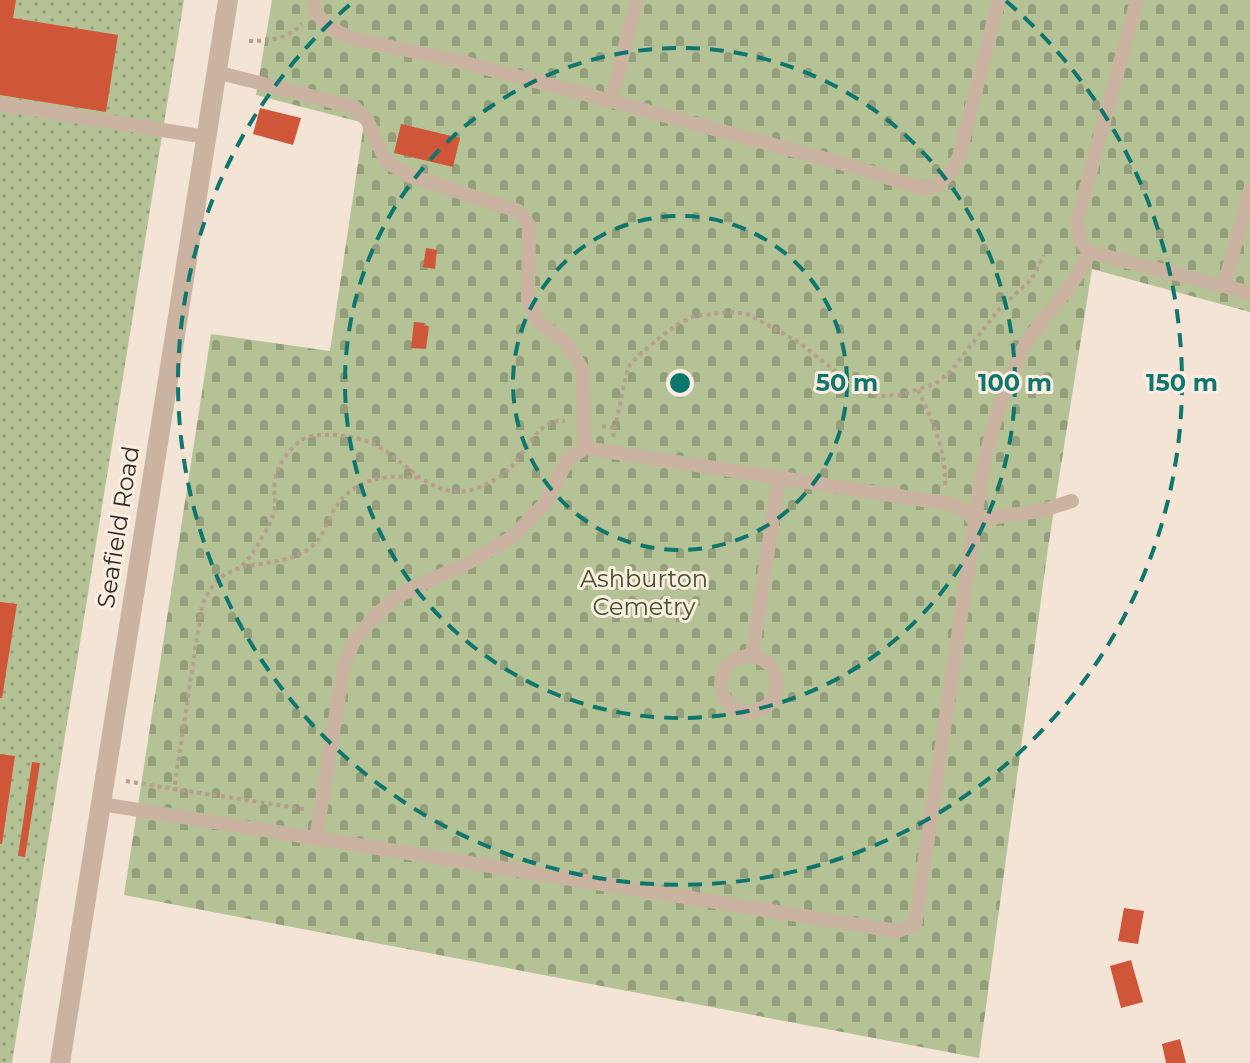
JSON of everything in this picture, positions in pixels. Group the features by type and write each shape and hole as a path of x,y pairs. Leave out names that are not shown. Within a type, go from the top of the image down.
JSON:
{"street":[{"name":"Seafield Road","path":"60,1063 228,0"}],"lane":[{"path":"611,101 637,0"},
{"path":"314,5 327,26 359,40 454,60 929,188 939,184 951,172 959,157 999,0"},
{"path":"1137,0 1077,221 1079,239 1089,252 1250,293"},
{"path":"216,72 354,107 367,120 386,161 410,176 518,211 529,225 528,299 538,321 568,345 582,369 587,393 585,448"},
{"path":"0,104 206,137"},
{"path":"1224,286 1250,190"},
{"path":"101,804 897,931 915,925 979,487 999,408 1024,347 1078,275 1089,252"},
{"path":"316,839 343,670 353,643 371,620 395,598 470,562 514,536 546,502 568,459 585,448 950,504 967,512 975,522"},
{"path":"752,655 779,478"},
{"path":"975,522 1041,511 1072,501"},
{"path":"752,655 769,664 777,681 773,700 766,707 748,712 730,705 721,690 720,681 728,665 743,656 752,655"}],"path":[{"path":"249,41 271,41 297,29 314,5"},
{"path":"610,452 628,367 678,324 694,316 730,312 748,314 800,343 865,392 884,396 901,395 935,384 950,372 1001,307 1032,279 1044,255"},
{"path":"918,390 944,456 944,503"},
{"path":"241,567 269,525 275,507 275,481 279,466 304,438 330,435 361,439 391,455 420,478 451,491 473,489 496,479 507,471 547,424 559,420 615,428"},
{"path":"174,789 202,605 210,588 224,575 241,567 296,556 312,547 335,508 356,488 387,476 420,478"},
{"path":"105,778 320,812"}],"green space":[{"path":"0,0 184,0 12,1063 0,1063"},
{"name":"Ashburton Cemetry","path":"272,0 1250,0 1250,312 1092,269 1048,548 979,1058 124,895 211,334 330,351 364,123 256,95"}],"building":[{"path":"0,0 16,0 13,18 118,35 106,112 0,95"},
{"path":"260,108 301,118 293,145 253,134"},
{"path":"401,124 460,138 453,167 394,153"},
{"path":"426,248 437,250 435,269 423,267"},
{"path":"414,322 429,326 426,349 411,348"},
{"path":"0,602 17,604 2,698 0,698"},
{"path":"0,754 15,756 2,844 0,844"},
{"path":"32,762 40,763 25,857 18,856"},
{"path":"1124,908 1144,911 1138,944 1118,941"},
{"path":"1131,960 1143,1002 1121,1008 1110,966"},
{"path":"1180,1039 1186,1063 1166,1063 1162,1044"}]}
